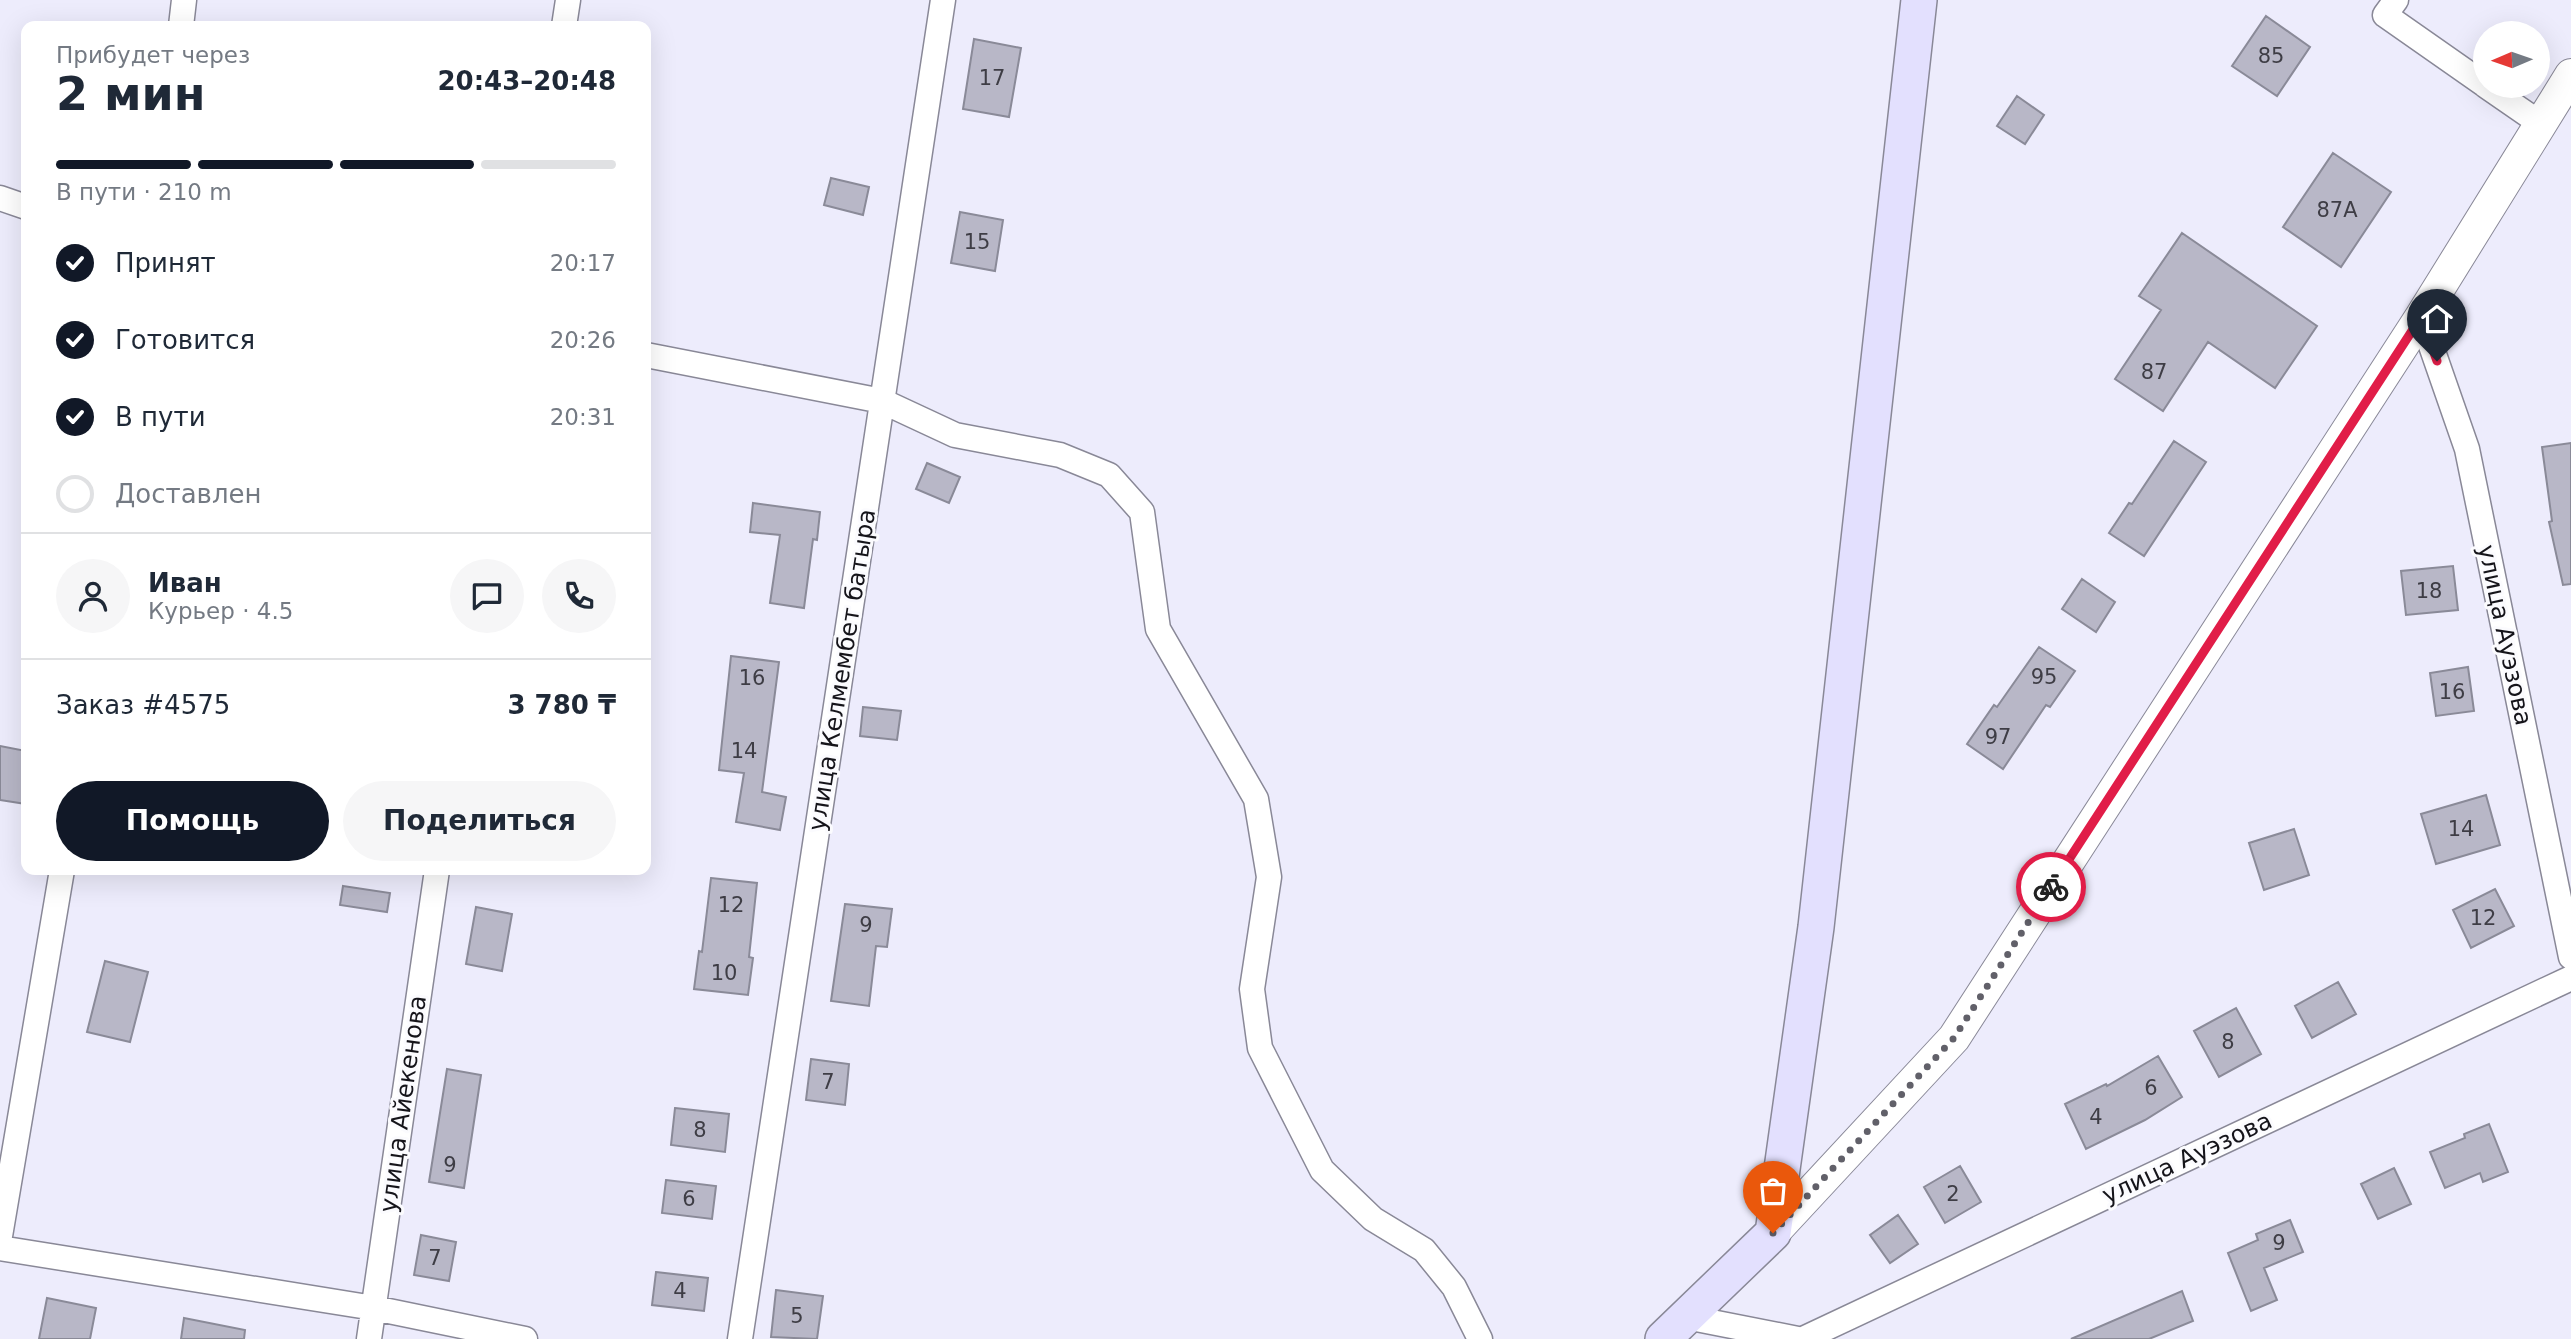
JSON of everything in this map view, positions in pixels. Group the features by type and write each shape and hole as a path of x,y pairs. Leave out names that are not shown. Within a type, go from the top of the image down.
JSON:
{"main road":[{"path":"1675,1328 1773,1233 1816,928 1919,0"}],"street":[{"path":"182,21 184,0"},
{"path":"565,21 568,0"},
{"name":"улица Келмембет батыра","path":"740,1339 943,0"},
{"path":"2396,0 2385,15 2473,77"},
{"path":"1773,1233 1954,1038 2421,317 2571,75"},
{"path":"2504,98 2541,124"},
{"path":"0,198 21,205"},
{"name":"улица Ауэзова","path":"2421,317 2467,449 2571,957"},
{"path":"651,356 883,401 956,435 1059,455 1109,475 1142,512 1158,629 1256,799 1269,877 1252,989 1260,1048 1322,1170 1373,1219 1424,1250 1454,1287 1480,1339"},
{"path":"0,1236 61,875"},
{"name":"улица Айекенова","path":"369,1339 436,875"},
{"name":"улица Ауэзова","path":"1803,1339 2571,978"},
{"path":"0,1248 374,1308 524,1339"},
{"path":"1675,1328 1798,1339"}],"building":[{"path":"2266,16 2310,47 2277,96 2232,66"},
{"path":"974,39 1021,48 1009,117 963,109"},
{"path":"2017,96 2044,115 2025,144 1997,126"},
{"path":"2333,153 2391,192 2341,267 2283,227"},
{"path":"831,178 869,187 863,215 824,205"},
{"path":"960,212 1003,220 995,271 951,263"},
{"path":"2182,233 2317,326 2275,388 2208,342 2163,411 2115,379 2161,310 2139,296"},
{"path":"2174,441 2206,462 2144,556 2109,533"},
{"path":"2571,443 2571,584 2563,585 2549,522 2552,521 2542,447"},
{"path":"927,463 960,477 949,503 916,489"},
{"path":"753,503 820,512 817,540 813,539 804,608 770,603 780,535 750,532"},
{"path":"2453,566 2458,610 2406,615 2401,571"},
{"path":"2082,579 2115,602 2096,632 2062,609"},
{"path":"2039,647 2075,671 2050,707 2046,705 2003,769 1967,744"},
{"path":"731,656 779,662 762,792 786,797 780,830 736,822 744,773 719,770"},
{"path":"2468,667 2474,711 2436,716 2430,673"},
{"path":"863,707 901,711 897,740 860,736"},
{"path":"0,746 21,750 21,803 0,800"},
{"path":"2486,795 2500,845 2436,864 2421,814"},
{"path":"2294,829 2309,875 2264,890 2249,843"},
{"path":"711,878 757,883 748,995 694,989 699,951 702,952"},
{"path":"343,886 390,893 387,912 340,905"},
{"path":"2495,889 2514,926 2471,948 2453,910"},
{"path":"845,904 892,909 887,947 876,946 869,1006 831,1001"},
{"path":"476,907 512,914 502,971 466,964"},
{"path":"105,961 148,972 130,1042 87,1032"},
{"path":"2338,982 2356,1014 2312,1038 2295,1006"},
{"path":"2236,1008 2261,1054 2219,1077 2194,1031"},
{"path":"2158,1056 2182,1097 2145,1120 2086,1149 2065,1104 2106,1084 2107,1086"},
{"path":"811,1059 849,1064 845,1105 806,1100"},
{"path":"447,1069 481,1075 464,1188 429,1182"},
{"path":"675,1108 729,1114 725,1152 671,1145"},
{"path":"2489,1124 2508,1172 2483,1182 2480,1173 2445,1188 2430,1152 2465,1138 2464,1134"},
{"path":"1960,1166 1981,1202 1945,1223 1924,1187"},
{"path":"2394,1168 2411,1204 2378,1219 2361,1184"},
{"path":"666,1180 716,1186 712,1219 662,1213"},
{"path":"1898,1215 1918,1244 1890,1263 1870,1235"},
{"path":"2290,1220 2303,1252 2264,1268 2277,1300 2251,1311 2228,1253 2258,1240 2256,1234"},
{"path":"421,1235 456,1242 449,1281 414,1275"},
{"path":"656,1272 708,1278 704,1311 652,1305"},
{"path":"776,1290 823,1296 817,1339 771,1337"},
{"path":"2182,1291 2193,1321 2149,1339 2071,1339"},
{"path":"47,1298 96,1308 90,1339 39,1339"},
{"path":"184,1318 245,1330 244,1339 181,1339"}],"way so far":[{"path":"1773,1233 1954,1038 2051,887"}],"route":[{"path":"2051,887 2421,317 2437,361"}]}
